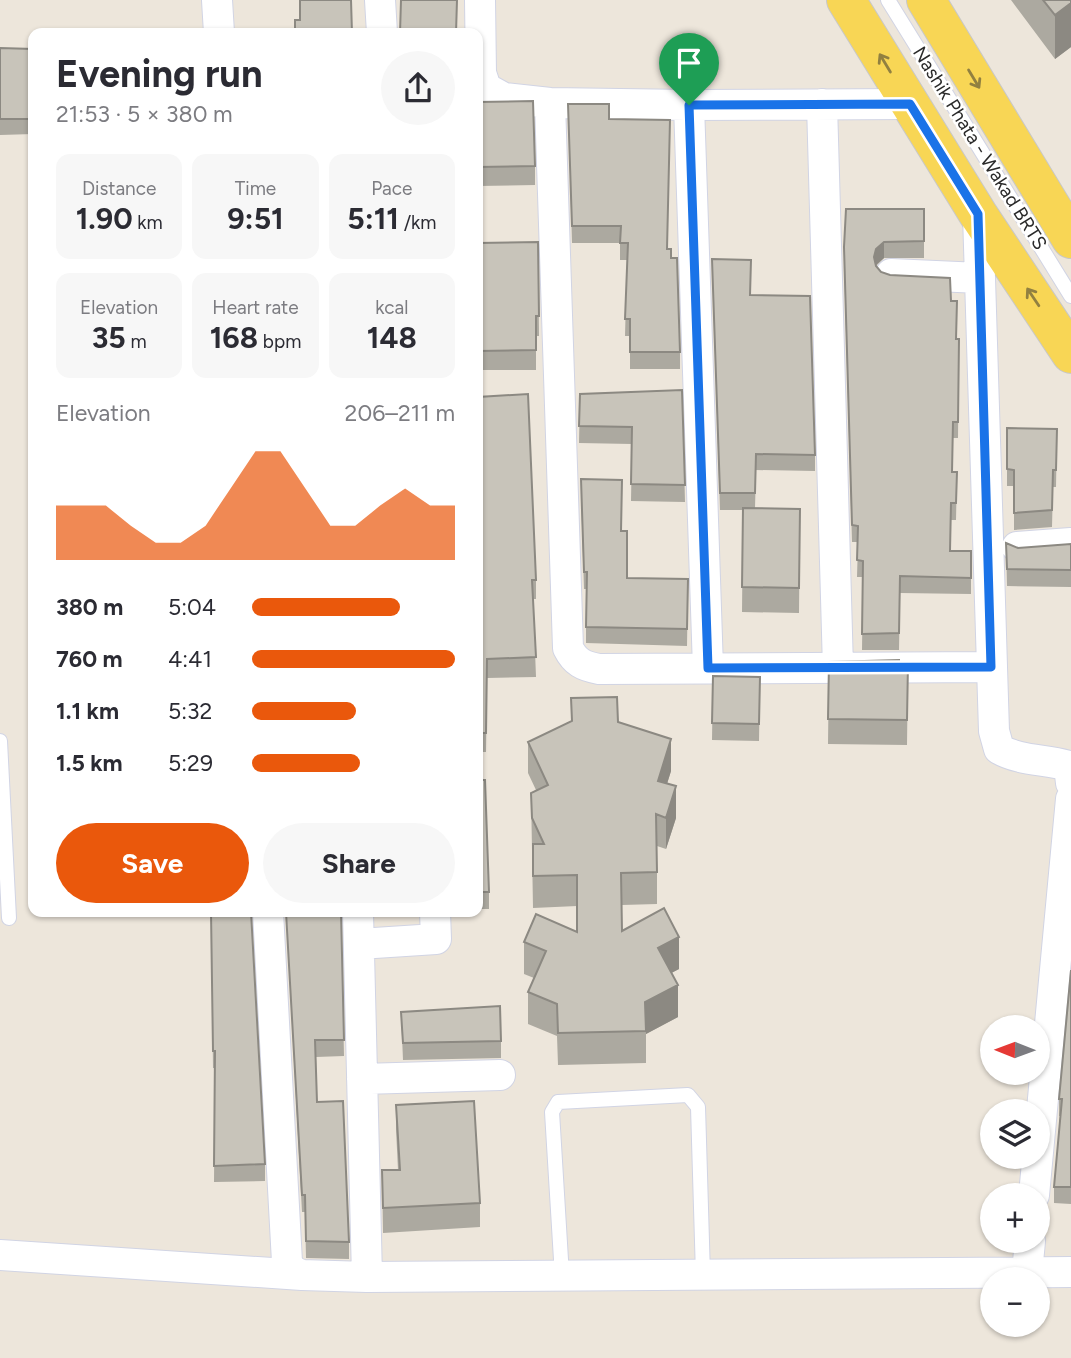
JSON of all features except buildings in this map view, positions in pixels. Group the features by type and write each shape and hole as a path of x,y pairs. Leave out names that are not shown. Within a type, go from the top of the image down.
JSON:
{"main road":[{"path":"846,0 978,214 1071,354"},
{"path":"926,0 1071,239"}],"street":[{"path":"217,0 219,28"},
{"path":"380,0 382,28"},
{"path":"480,0 480,28"},
{"path":"483,79 486,88 504,98 550,103 910,104"},
{"path":"550,103 568,648 574,660 599,668 991,667"},
{"path":"822,104 838,668"},
{"path":"689,105 708,668"},
{"path":"978,214 994,731 999,748 1013,757 1069,766 1071,783"},
{"path":"891,274 979,278"},
{"path":"1017,547 1071,543"},
{"path":"1035,1183 1071,799"},
{"path":"268,917 287,1262 292,1271 302,1275"},
{"path":"358,917 368,1277"},
{"path":"359,944 436,939 435,917"},
{"path":"362,1079 500,1075"},
{"path":"0,1255 368,1277 980,1273"},
{"path":"1050,1272 1071,1272"}],"lane":[{"name":"Nashik Phata - Wakad BRTS","path":"888,0 1071,296"},
{"path":"0,741 9,918"},
{"path":"562,1276 552,1112 555,1106 558,1102 688,1095 698,1107 703,1275"}],"route":[{"path":"910,104 978,214 991,667 708,668 689,105 910,104"}]}
